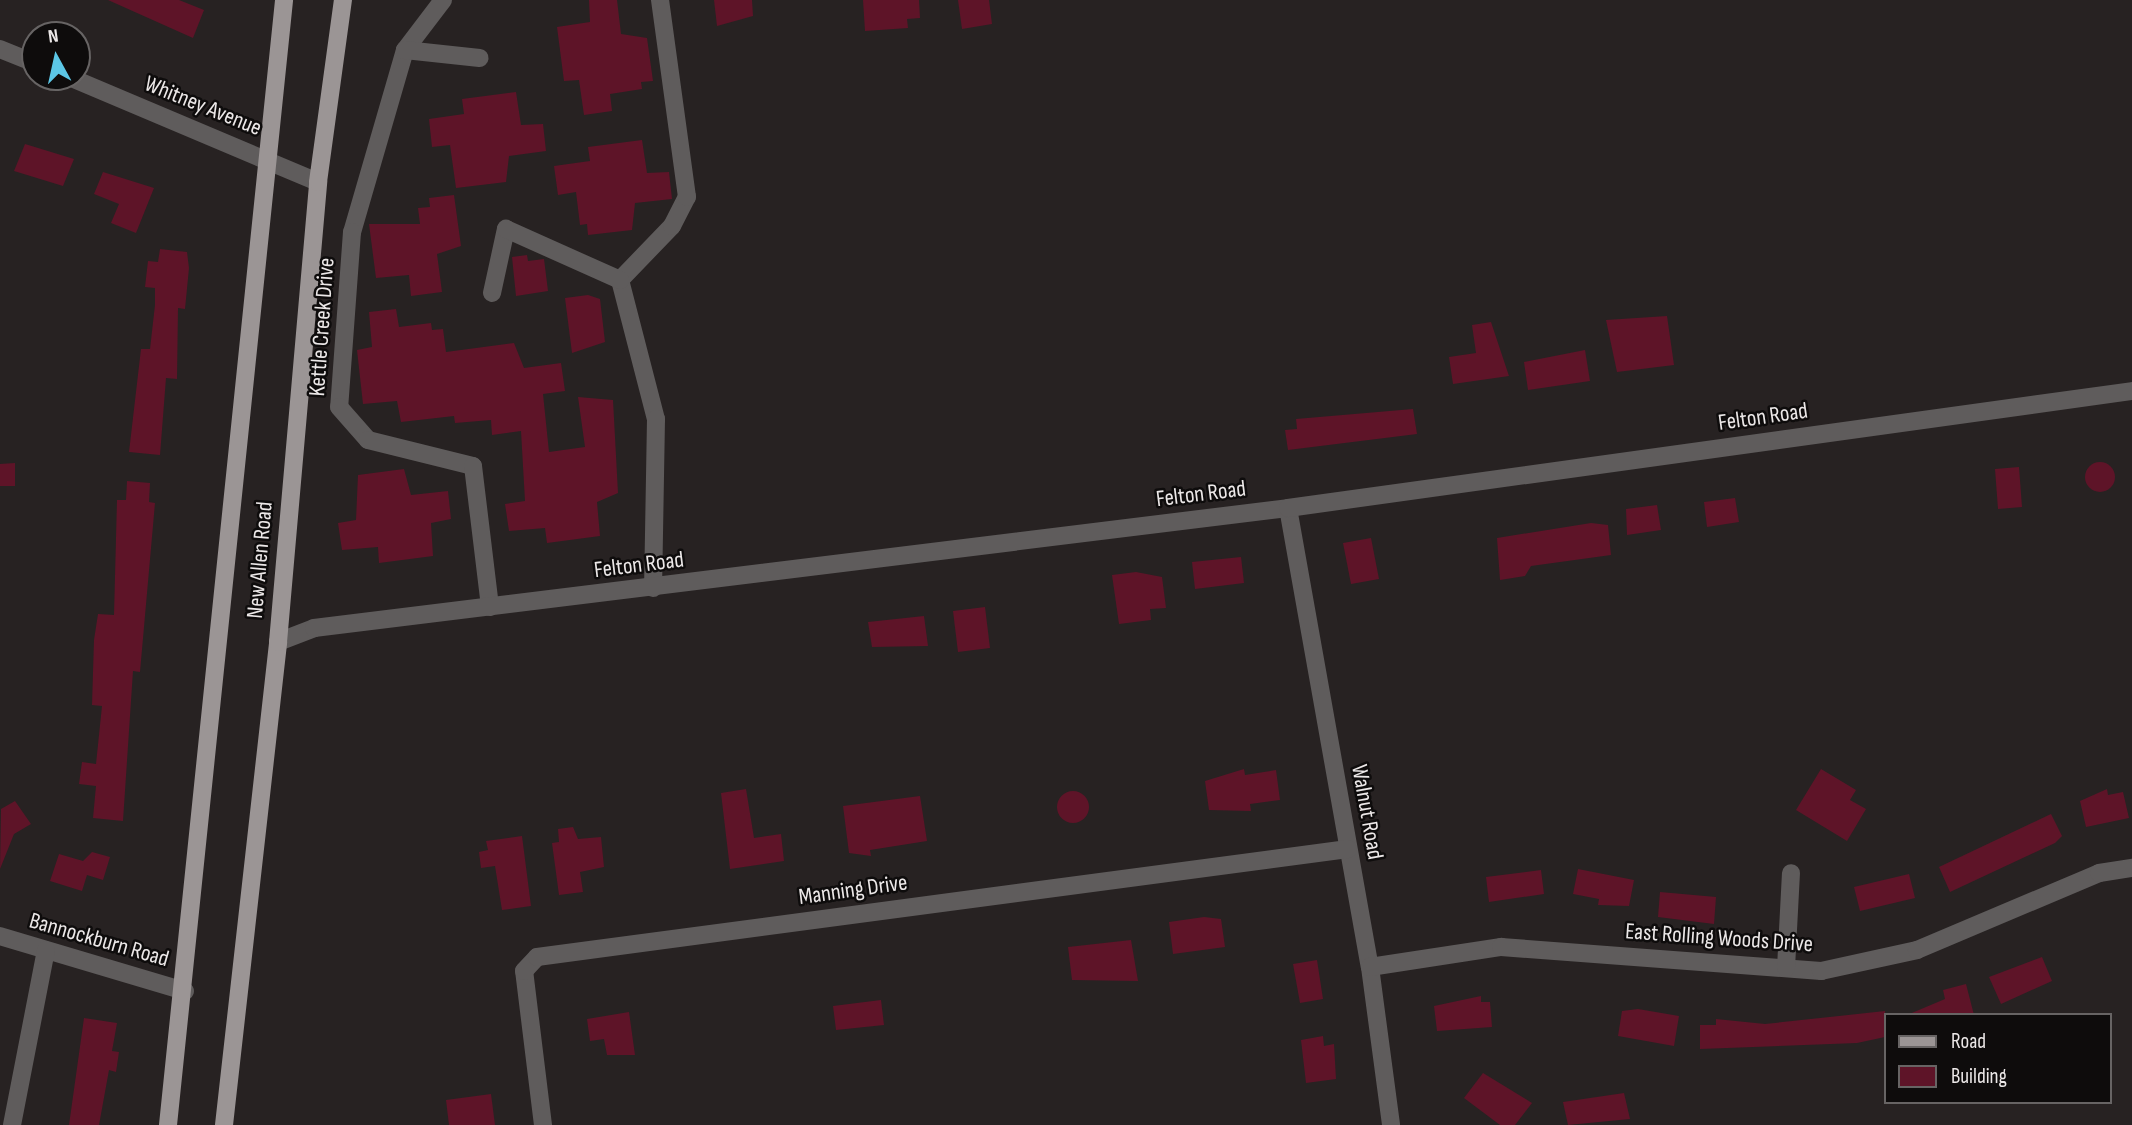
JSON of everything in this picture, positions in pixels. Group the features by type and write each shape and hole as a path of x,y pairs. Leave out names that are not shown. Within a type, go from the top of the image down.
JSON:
{"main road":[{"name":"New Allen Road","path":"168,1125 185,990 266,158 284,0"},
{"name":"New Allen Road","path":"225,1125 278,642 318,182 343,0"}],"street":[{"name":"Kettle Creek Drive","path":"443,0 405,50 352,232 340,407 368,440 473,466 490,607"},
{"path":"621,280 672,226 687,197 660,0"},
{"path":"0,49 21,57"},
{"path":"405,50 480,58"},
{"name":"Whitney Avenue","path":"91,86 318,182"},
{"path":"492,293 506,229 621,280"},
{"path":"621,280 656,419 653,588"},
{"name":"Felton Road","path":"278,642 314,628 1288,508 2132,391"},
{"name":"Walnut Road","path":"1288,508 1370,967 1391,1125"},
{"name":"Manning Drive","path":"543,1125 524,971 537,957 1348,849"},
{"name":"East Rolling Woods Drive","path":"1370,967 1501,947 1821,971 1917,950 2099,873 2132,868"},
{"path":"1786,968 1791,873"},
{"name":"Bannockburn Road","path":"0,936 185,990"},
{"path":"12,1125 46,950"}],"building":[{"path":"108,0 179,0 204,10 193,38"},
{"path":"589,0 617,0 621,34 647,38 653,81 641,82 642,89 610,94 612,111 584,115 579,80 564,81 557,27 590,22"},
{"path":"714,0 752,0 753,16 717,26"},
{"path":"863,0 919,0 920,18 907,19 908,28 865,31"},
{"path":"958,0 989,0 992,24 962,29"},
{"path":"516,92 521,125 543,124 546,151 509,156 506,182 456,188 450,145 432,147 429,119 464,114 462,99"},
{"path":"642,140 647,173 669,172 672,199 635,203 632,230 588,235 587,224 580,225 576,192 558,195 554,166 590,161 588,147"},
{"path":"25,144 74,159 63,186 14,171"},
{"path":"103,172 154,188 136,233 111,223 119,204 94,194"},
{"path":"454,195 461,246 437,254 442,292 411,296 409,275 376,278 369,224 420,224 418,208 430,207 429,198"},
{"path":"160,249 187,252 189,268 185,309 178,308 177,379 166,378 160,455 129,452 141,349 150,349 155,305 155,288 145,287 148,261 158,262"},
{"path":"527,255 528,261 544,259 548,291 516,296 512,257"},
{"path":"588,295 600,299 605,342 572,353 565,298"},
{"path":"396,309 399,327 431,323 432,330 443,329 446,352 514,343 524,368 561,363 565,391 543,394 549,452 585,447 578,397 613,400 618,493 597,502 600,536 547,543 545,528 509,531 505,504 525,501 521,431 492,435 491,420 455,423 454,416 401,422 397,401 363,404 357,350 372,347 369,312"},
{"path":"1667,316 1674,365 1617,372 1606,320"},
{"path":"1491,322 1509,376 1453,384 1449,357 1476,353 1472,325"},
{"path":"1585,350 1590,381 1528,390 1524,362"},
{"path":"1413,409 1417,434 1288,450 1285,430 1297,429 1296,419"},
{"path":"2100,462 2111,466 2115,477 2111,488 2100,492 2089,488 2085,477 2089,466"},
{"path":"15,463 15,486 0,486 0,464"},
{"path":"2019,467 2022,507 1998,509 1995,469"},
{"path":"404,469 411,495 448,491 451,519 431,523 433,556 379,563 378,547 342,550 338,523 356,520 358,475"},
{"path":"127,481 150,483 149,502 155,503 140,672 133,671 123,821 93,818 96,786 79,784 82,762 96,764 102,706 92,705 94,640 98,614 114,615 117,500 126,500"},
{"path":"1735,498 1739,522 1707,527 1704,502"},
{"path":"1657,505 1661,530 1627,535 1626,509"},
{"path":"1591,523 1608,525 1611,555 1531,566 1525,576 1500,580 1497,538"},
{"path":"1371,538 1379,579 1351,584 1343,543"},
{"path":"1241,557 1244,583 1195,589 1192,562"},
{"path":"1136,572 1162,577 1166,608 1150,609 1151,620 1119,624 1112,575"},
{"path":"985,607 990,648 958,652 953,611"},
{"path":"924,616 928,646 872,647 868,622"},
{"path":"1244,769 1245,775 1276,770 1280,800 1250,804 1251,811 1209,810 1205,781"},
{"path":"1821,769 1856,790 1850,800 1866,809 1847,841 1796,810"},
{"path":"746,789 754,838 781,834 784,861 730,869 721,793"},
{"path":"2107,789 2108,795 2123,792 2129,818 2086,827 2080,801"},
{"path":"1073,791 1085,795 1089,807 1085,819 1073,823 1061,819 1057,807 1061,795"},
{"path":"920,796 927,841 870,850 871,856 849,853 843,806"},
{"path":"15,801 31,824 14,834 0,869 1,809"},
{"path":"2051,814 2062,836 2055,843 1950,892 1939,867"},
{"path":"573,827 578,839 601,837 604,867 580,872 583,892 559,895 552,843 559,842 558,829"},
{"path":"522,836 531,906 502,910 495,866 481,868 479,852 488,850 486,841"},
{"path":"92,852 110,857 103,880 87,875 82,891 50,881 59,854 83,861"},
{"path":"1578,869 1634,880 1629,906 1598,905 1599,899 1573,894"},
{"path":"1541,870 1544,894 1489,902 1486,877"},
{"path":"1909,874 1915,898 1860,911 1854,887"},
{"path":"1660,892 1716,897 1714,924 1658,917"},
{"path":"1204,917 1221,919 1225,947 1173,954 1169,922"},
{"path":"1131,940 1138,981 1072,980 1068,947"},
{"path":"2042,957 2052,981 2001,1004 1989,977"},
{"path":"1317,960 1323,999 1300,1003 1293,964"},
{"path":"1966,984 1973,1013 1912,1013 1945,999 1943,990"},
{"path":"1481,996 1481,1002 1490,1002 1492,1027 1437,1031 1434,1006"},
{"path":"881,1000 884,1025 836,1030 833,1006"},
{"path":"1638,1009 1679,1016 1674,1046 1618,1036 1622,1011"},
{"path":"1885,1011 1884,1037 1857,1043 1700,1049 1700,1025 1716,1025 1716,1019 1765,1024"},
{"path":"629,1012 635,1055 607,1055 604,1039 590,1041 587,1019"},
{"path":"84,1018 117,1023 112,1051 119,1052 116,1072 109,1070 99,1125 69,1125"},
{"path":"1323,1036 1324,1046 1334,1044 1336,1079 1306,1083 1301,1040"},
{"path":"1483,1073 1532,1103 1515,1125 1500,1125 1464,1098"},
{"path":"1624,1093 1630,1119 1568,1125 1563,1102"},
{"path":"491,1094 495,1125 449,1125 446,1100"}]}
